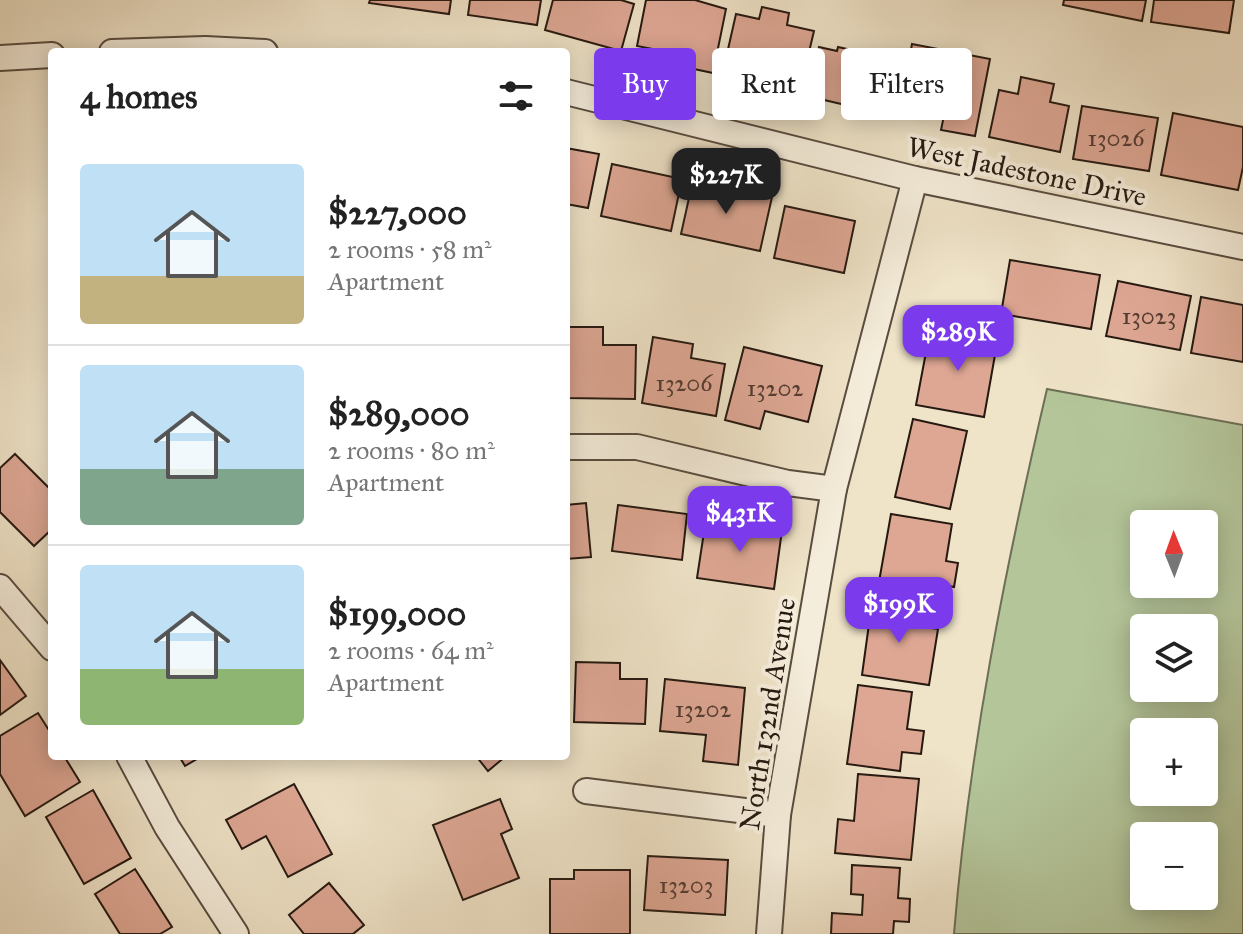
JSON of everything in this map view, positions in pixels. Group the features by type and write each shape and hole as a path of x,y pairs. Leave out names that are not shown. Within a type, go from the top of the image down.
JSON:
{"street":[{"path":"0,58 48,55"},
{"name":"West Jadestone Drive","path":"570,93 915,179 1243,247"},
{"name":"North 132nd Avenue","path":"769,934 778,815 834,489 915,179"},
{"path":"570,447 637,447 788,483 834,489"},
{"path":"0,587 48,643"},
{"path":"131,760 167,827 236,934"},
{"path":"586,791 778,815"}],"green space":[{"path":"1047,389 1243,425 1243,934 954,934 969,796 1003,592"}],"building":[{"path":"370,0 451,0 449,14 369,3"},
{"path":"470,0 541,0 537,25 468,15"},
{"path":"553,0 621,0 634,4 622,48 610,48 545,30"},
{"path":"646,0 695,0 726,9 718,48 712,48 712,73 696,69 696,48 637,46"},
{"path":"1064,0 1146,0 1142,21 1063,5"},
{"path":"1154,0 1234,0 1229,33 1151,22"},
{"path":"762,7 789,13 787,25 814,31 810,48 728,48 736,14 759,19"},
{"path":"912,44 933,48 911,48"},
{"path":"838,47 843,48 841,104 825,100 825,48 837,51"},
{"path":"972,56 990,59 975,136 941,130 943,120 972,120"},
{"path":"1021,77 1054,84 1050,102 1069,106 1060,152 989,137 999,90 1018,94"},
{"path":"1082,106 1158,118 1149,171 1073,159"},
{"path":"1173,113 1243,127 1243,167 1238,190 1161,175"},
{"path":"570,149 599,154 588,208 570,205"},
{"path":"612,164 682,179 671,231 601,216"},
{"path":"693,180 772,197 760,251 681,234"},
{"path":"785,206 855,221 844,273 774,258"},
{"path":"1010,260 1100,275 1091,329 1001,314"},
{"path":"1118,281 1191,296 1180,350 1106,336"},
{"path":"1201,297 1243,305 1243,362 1191,353"},
{"path":"570,327 603,327 603,345 636,345 635,399 570,398"},
{"path":"942,327 998,338 984,417 916,405 927,347 938,349"},
{"path":"653,337 693,344 691,358 725,364 716,416 642,403"},
{"path":"744,347 822,366 808,422 765,411 760,429 725,420"},
{"path":"913,419 967,431 950,509 895,497"},
{"path":"15,454 48,487 48,533 34,546 0,512 0,468"},
{"path":"586,503 591,557 570,559 570,505"},
{"path":"618,505 687,514 682,560 612,551"},
{"path":"891,514 952,524 946,561 958,563 954,587 942,585 939,603 877,593"},
{"path":"706,519 782,530 774,589 697,578"},
{"path":"872,602 926,611 924,627 938,629 929,685 862,675"},
{"path":"0,660 26,696 0,715"},
{"path":"576,662 620,663 620,679 647,679 645,724 574,722"},
{"path":"665,679 745,688 738,765 703,761 706,735 660,731"},
{"path":"858,685 912,692 907,729 924,731 921,754 902,752 900,771 847,764"},
{"path":"38,713 48,729 48,760 66,760 80,782 25,816 0,774 0,736"},
{"path":"181,760 195,760 185,766"},
{"path":"479,760 501,760 488,771"},
{"path":"858,774 919,779 911,860 835,853 838,819 854,821"},
{"path":"294,784 332,854 288,877 266,836 242,849 226,820"},
{"path":"93,790 131,858 84,884 46,817"},
{"path":"500,799 512,829 501,834 519,878 463,900 433,825"},
{"path":"648,856 728,860 725,915 644,910"},
{"path":"852,865 900,868 898,898 910,899 909,922 894,921 893,934 831,934 832,913 862,915 863,895 851,894"},
{"path":"135,869 172,927 160,934 120,934 95,894"},
{"path":"574,870 630,870 630,934 550,934 550,879 574,879"},
{"path":"329,883 364,925 353,934 304,934 289,915"}]}
